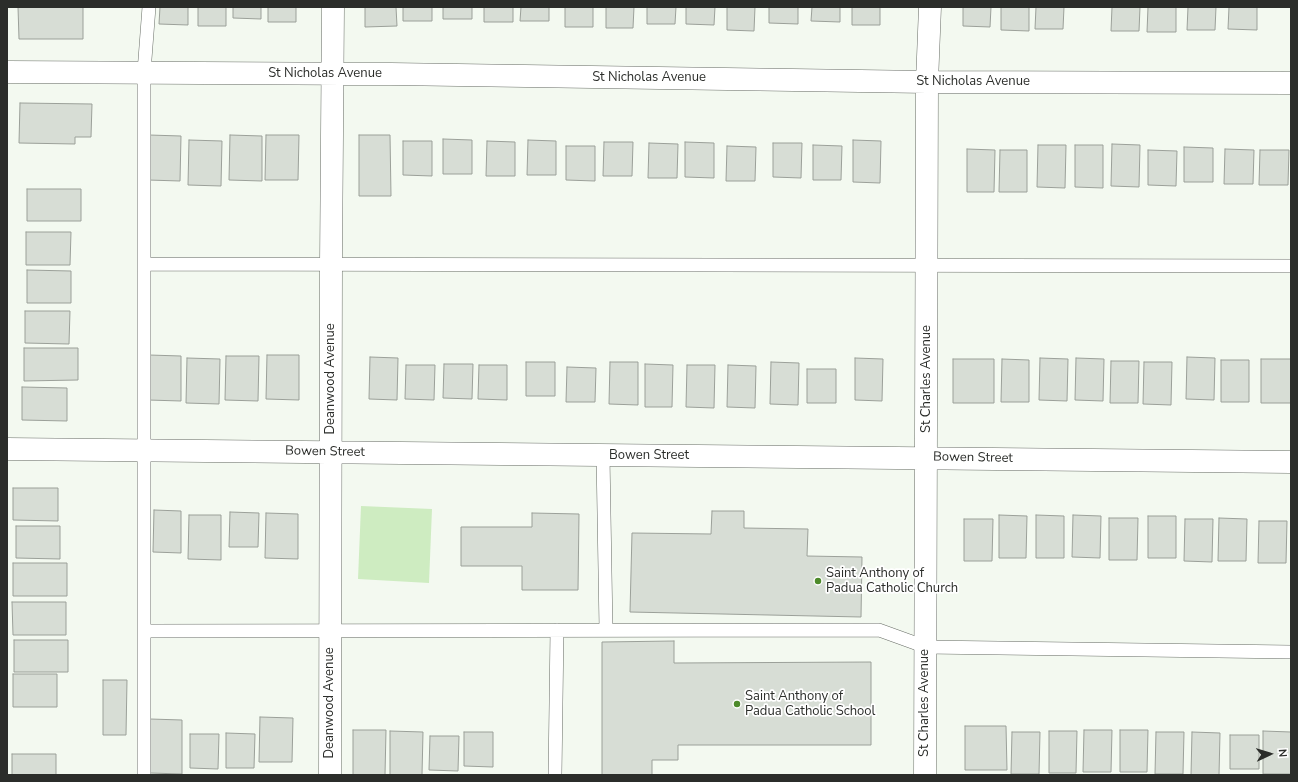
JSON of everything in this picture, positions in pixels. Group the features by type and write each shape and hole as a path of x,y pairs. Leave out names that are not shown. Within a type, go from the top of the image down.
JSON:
{"street":[{"name":"Deanwood Avenue","path":"330,775 332,452 331,264 334,74 333,7"},
{"name":"St Charles Avenue","path":"925,775 927,82 930,7"},
{"name":"St Nicholas Avenue","path":"7,72 819,79 927,82 1291,83"},
{"name":"Bowen Street","path":"7,449 1291,462"}],"lane":[{"path":"144,775 144,72 149,7"},
{"path":"144,264 1291,266"},
{"path":"603,456 606,630"},
{"path":"555,775 556,630"},
{"path":"144,631 880,630 926,647 1291,652"}],"green space":[{"path":"361,506 432,509 429,583 358,579"}],"building":[{"path":"18,7 83,7 83,39 19,39"},
{"path":"160,7 188,7 188,25 159,24"},
{"path":"198,7 226,7 226,26 198,26"},
{"path":"233,7 261,7 261,19 233,18"},
{"path":"268,7 296,7 296,22 268,22"},
{"path":"365,7 396,7 397,26 365,27"},
{"path":"403,7 432,7 432,21 403,21"},
{"path":"443,7 472,7 472,19 443,19"},
{"path":"484,7 513,7 513,22 484,22"},
{"path":"521,7 549,7 549,21 520,21"},
{"path":"565,7 593,7 593,27 565,27"},
{"path":"606,7 634,7 633,28 606,28"},
{"path":"647,7 676,7 675,24 647,24"},
{"path":"686,7 715,7 714,25 686,24"},
{"path":"727,7 755,7 754,31 727,30"},
{"path":"769,7 798,7 798,24 769,23"},
{"path":"812,7 840,7 840,22 811,21"},
{"path":"852,7 880,7 880,25 852,25"},
{"path":"963,7 991,7 990,27 963,26"},
{"path":"1001,7 1029,7 1029,31 1001,30"},
{"path":"1036,7 1064,7 1063,29 1035,29"},
{"path":"1112,7 1140,7 1139,31 1111,31"},
{"path":"1148,7 1176,7 1176,32 1147,32"},
{"path":"1188,7 1216,7 1215,30 1187,30"},
{"path":"1229,7 1257,7 1257,30 1228,29"},
{"path":"20,103 92,104 91,137 75,137 75,144 19,143"},
{"path":"149,135 181,136 180,181 148,180"},
{"path":"230,135 262,136 262,181 229,180"},
{"path":"266,135 299,135 298,180 265,180"},
{"path":"359,135 390,135 391,196 359,196"},
{"path":"443,139 472,140 472,174 443,174"},
{"path":"189,140 222,141 221,186 188,185"},
{"path":"528,140 556,141 556,175 527,175"},
{"path":"853,140 881,141 880,183 853,182"},
{"path":"403,141 432,141 432,176 403,175"},
{"path":"487,141 515,142 515,176 486,176"},
{"path":"604,142 633,142 632,176 603,176"},
{"path":"685,142 714,143 714,178 685,177"},
{"path":"649,143 678,144 677,178 648,178"},
{"path":"773,143 802,143 801,178 773,177"},
{"path":"1112,144 1140,145 1139,187 1111,186"},
{"path":"813,145 842,146 841,180 813,180"},
{"path":"1038,145 1066,145 1065,188 1037,187"},
{"path":"1075,145 1103,145 1103,188 1075,187"},
{"path":"566,146 595,146 595,181 566,180"},
{"path":"727,146 756,147 755,181 726,181"},
{"path":"1184,147 1213,148 1213,182 1184,182"},
{"path":"967,149 995,150 994,192 967,192"},
{"path":"1225,149 1254,150 1253,184 1224,184"},
{"path":"1000,150 1027,150 1027,192 999,192"},
{"path":"1148,150 1177,151 1176,186 1148,185"},
{"path":"1260,150 1289,150 1288,185 1259,185"},
{"path":"27,189 81,189 81,221 27,221"},
{"path":"26,232 71,232 70,265 26,265"},
{"path":"27,270 71,271 71,303 27,303"},
{"path":"25,311 70,311 69,344 25,343"},
{"path":"24,348 78,348 78,380 24,381"},
{"path":"149,355 181,356 181,401 148,400"},
{"path":"267,355 299,355 299,400 266,399"},
{"path":"226,356 259,356 258,401 225,400"},
{"path":"370,357 398,358 397,400 369,399"},
{"path":"1187,357 1215,358 1214,400 1186,399"},
{"path":"187,358 220,359 219,404 186,403"},
{"path":"855,358 883,359 882,401 855,400"},
{"path":"1040,358 1068,359 1067,401 1039,400"},
{"path":"1076,358 1104,359 1103,401 1075,400"},
{"path":"953,359 994,359 994,403 953,403"},
{"path":"1002,359 1029,360 1029,402 1001,402"},
{"path":"1261,359 1291,359 1291,403 1261,403"},
{"path":"1221,360 1249,360 1249,402 1221,402"},
{"path":"1111,361 1139,361 1138,403 1110,403"},
{"path":"526,362 555,362 555,396 526,396"},
{"path":"610,362 638,362 638,405 609,404"},
{"path":"771,362 799,363 798,405 770,404"},
{"path":"1144,362 1172,362 1171,405 1143,404"},
{"path":"444,364 473,364 472,399 443,398"},
{"path":"645,364 673,365 672,407 645,407"},
{"path":"406,365 435,365 434,400 405,399"},
{"path":"479,365 507,365 507,400 478,399"},
{"path":"687,365 715,365 714,408 686,407"},
{"path":"728,365 756,366 755,408 727,407"},
{"path":"567,367 596,368 595,402 566,402"},
{"path":"807,369 836,369 836,403 807,403"},
{"path":"22,387 67,388 67,421 22,420"},
{"path":"13,488 58,488 58,521 13,520"},
{"path":"154,510 181,511 181,553 153,552"},
{"path":"712,511 744,511 744,528 808,529 807,556 862,557 861,617 630,612 632,533 711,534"},
{"path":"230,512 259,513 258,547 229,547"},
{"path":"266,513 298,514 298,559 265,558"},
{"path":"532,513 579,514 578,590 522,590 522,566 461,566 461,527 532,527"},
{"path":"189,515 221,515 221,560 188,559"},
{"path":"999,515 1027,516 1026,558 999,558"},
{"path":"1036,515 1064,516 1064,558 1036,558"},
{"path":"1073,515 1101,516 1100,558 1072,557"},
{"path":"1148,516 1176,516 1176,558 1148,558"},
{"path":"1109,518 1138,518 1137,560 1109,560"},
{"path":"1219,518 1247,519 1246,561 1218,561"},
{"path":"964,519 993,519 992,561 964,561"},
{"path":"1185,519 1213,519 1212,562 1184,561"},
{"path":"1259,521 1287,521 1286,563 1258,563"},
{"path":"16,526 60,526 60,559 16,558"},
{"path":"13,563 67,563 67,596 13,596"},
{"path":"12,602 66,602 66,635 13,635"},
{"path":"14,640 68,640 68,672 14,672"},
{"name":"Saint Anthony of Padua Catholic School","path":"674,641 674,663 871,662 871,745 678,745 678,760 652,760 652,775 602,775 602,642"},
{"path":"13,674 57,674 57,707 13,707"},
{"path":"103,680 127,680 126,735 103,735"},
{"path":"260,717 293,718 292,762 259,762"},
{"path":"150,719 182,720 182,774 150,773"},
{"path":"965,726 1006,726 1007,770 965,770"},
{"path":"353,730 386,730 385,775 353,775"},
{"path":"1084,730 1112,730 1111,772 1083,772"},
{"path":"1120,730 1148,730 1147,772 1120,772"},
{"path":"390,731 423,732 422,775 390,775"},
{"path":"1049,731 1077,731 1076,773 1049,773"},
{"path":"1263,731 1291,732 1291,774 1263,774"},
{"path":"464,732 493,732 493,767 464,766"},
{"path":"1012,732 1040,732 1039,774 1011,774"},
{"path":"1156,732 1184,732 1183,774 1155,774"},
{"path":"1192,732 1220,733 1219,775 1191,775"},
{"path":"226,733 255,734 254,768 226,768"},
{"path":"190,734 219,734 218,769 190,768"},
{"path":"1230,735 1259,735 1259,769 1230,769"},
{"path":"430,736 459,736 458,771 429,770"},
{"path":"12,754 56,754 56,775 12,775"}],"place":[{"name":"Saint Anthony of Padua Catholic Church","path":"818,581"},
{"name":"Saint Anthony of Padua Catholic School","path":"737,704"}]}
